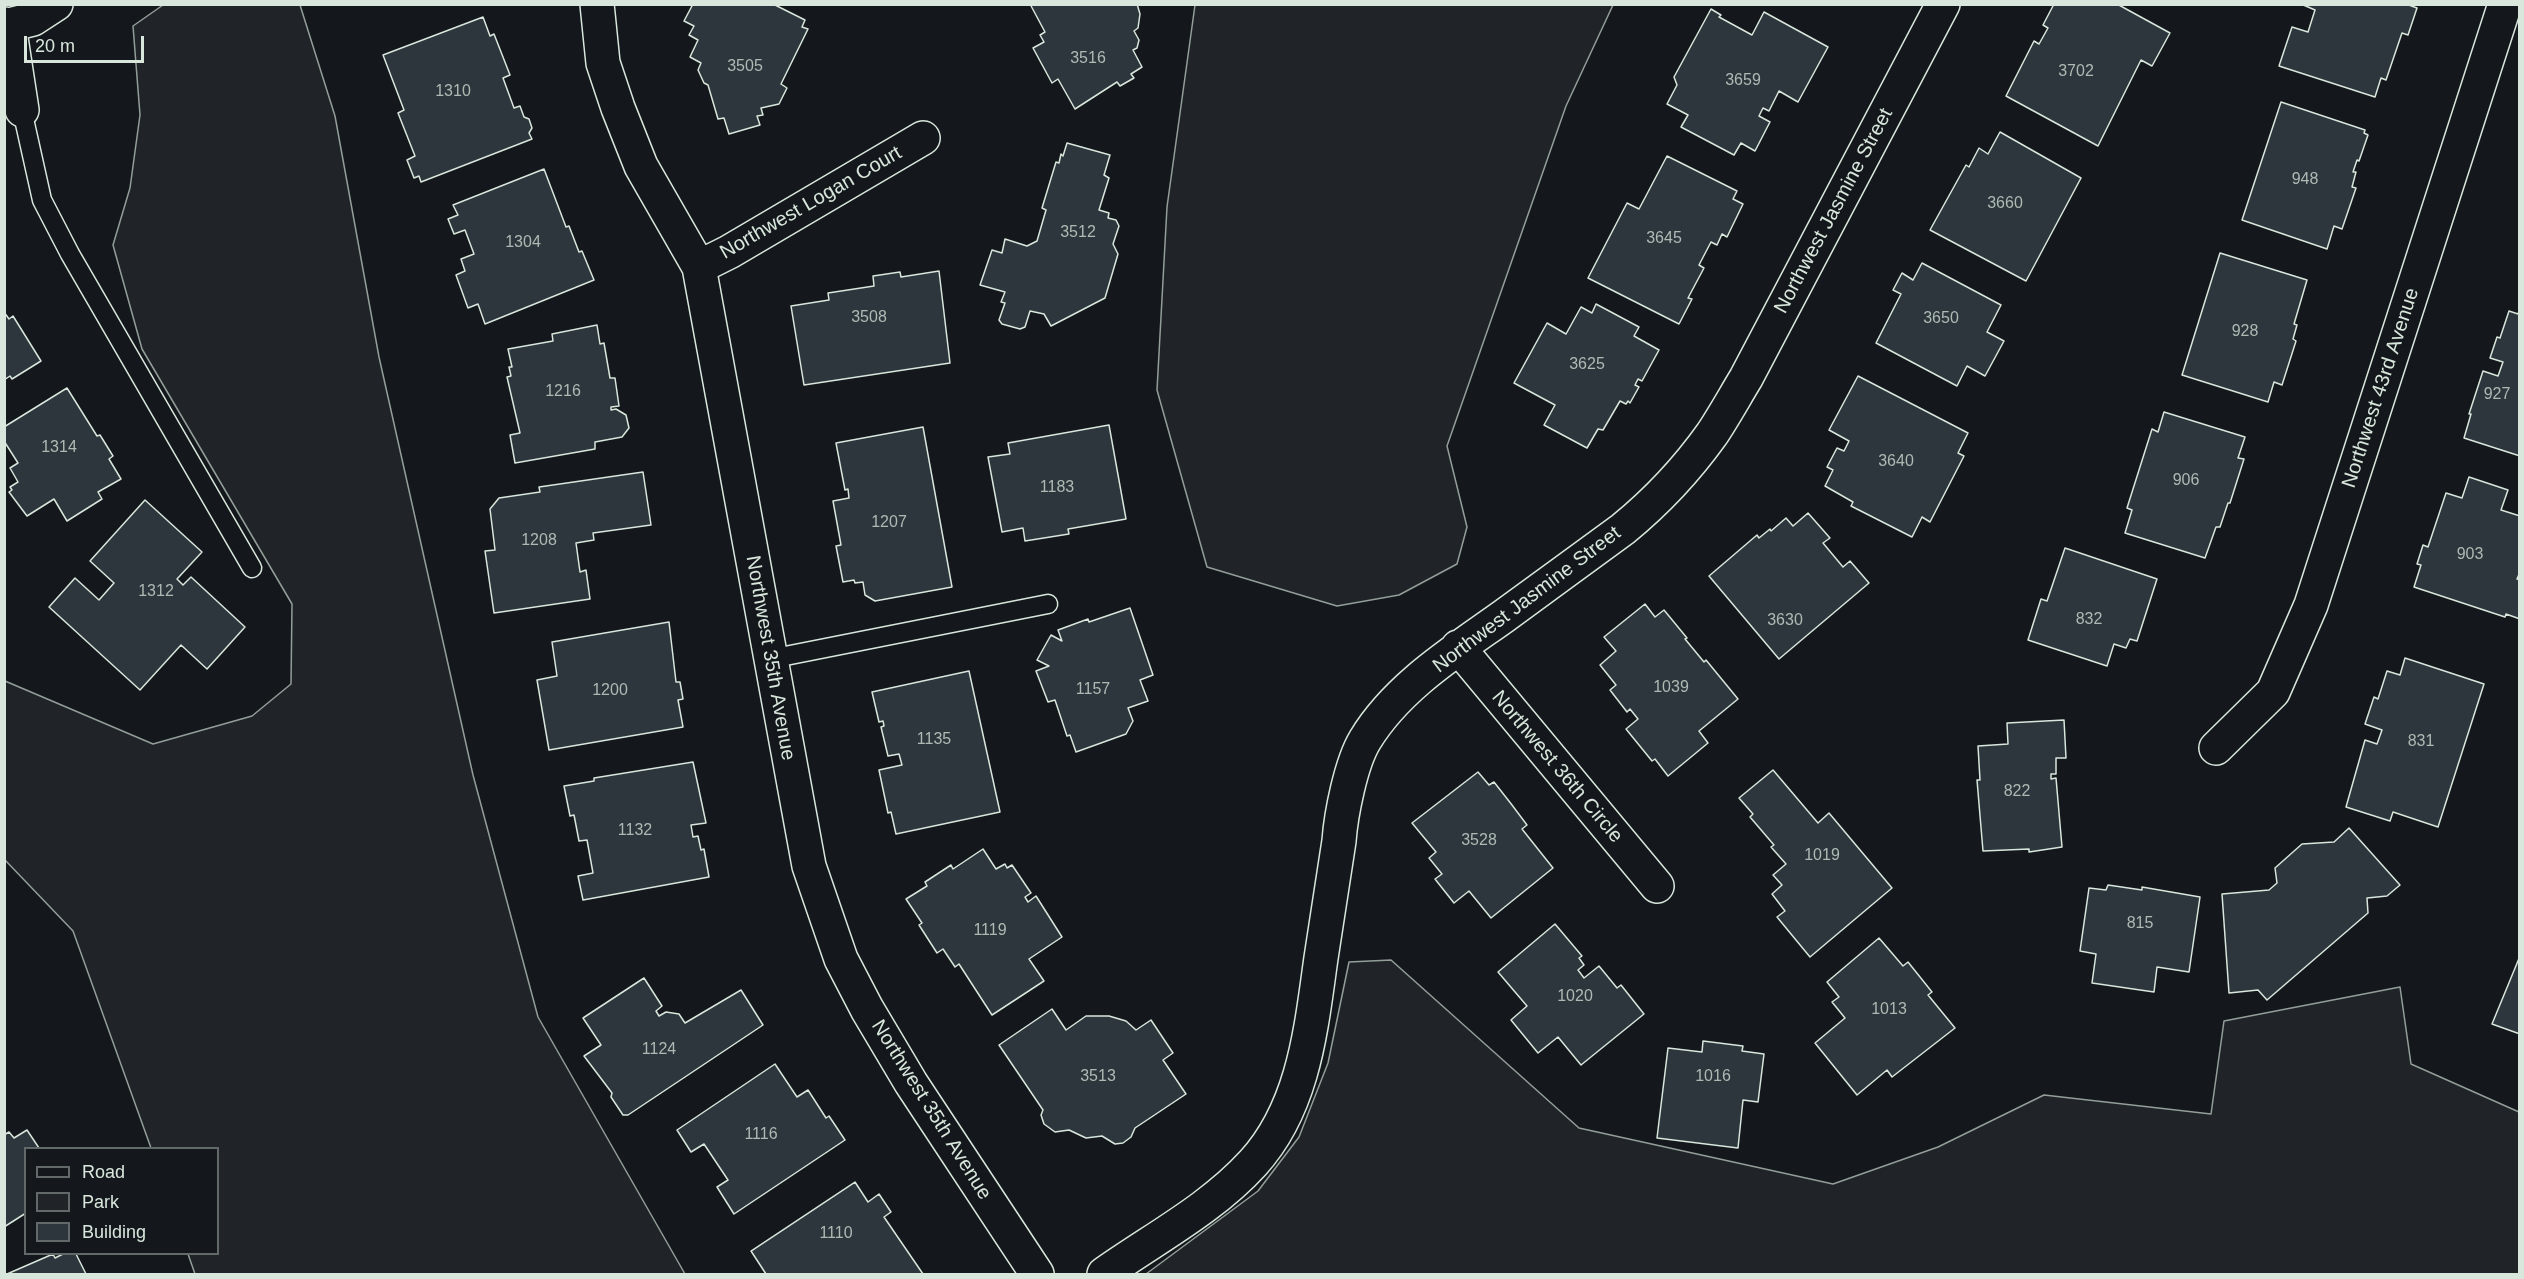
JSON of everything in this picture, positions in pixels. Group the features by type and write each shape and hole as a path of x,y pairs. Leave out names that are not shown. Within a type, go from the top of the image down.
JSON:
{"street":[{"path":"22,110 7,25 33,19 56,4"},
{"name":"Northwest 35th Avenue","path":"597,4 603,63 618,108 641,166 699,267 809,866 841,959 867,1009 911,1083 1037,1275"},
{"name":"Northwest Jasmine Street","path":"1104,1275 1204,1208 1254,1162 1271,1139 1298,1084 1308,1049 1341,815 1348,795 1352,770 1363,742 1380,717 1458,647 1640,515 1690,462 1713,433 1746,378 1943,4"},
{"name":"Northwest 43rd Avenue","path":"2216,748 2273,692 2311,605 2505,4"},
{"name":"Northwest Logan Court","path":"699,267 729,252 923,138"},
{"name":"Northwest 36th Circle","path":"1458,647 1657,886"}],"lane":[{"path":"22,110 42,200 70,254 252,568"},
{"path":"770,659 1048,604"}],"green space":[{"path":"163,5 300,5 335,116 379,357 473,775 538,1017 685,1274 195,1274 188,1255 219,1255 219,1147 151,1147 73,931 5,860 5,681 153,744 252,716 291,684 292,604 142,349 113,245 130,188 140,115 133,26"},
{"path":"1195,5 1613,5 1566,106 1447,446 1467,527 1457,564 1399,595 1337,606 1207,567 1157,390 1167,207"},
{"path":"1391,960 1579,1128 1833,1184 1938,1147 2044,1095 2211,1114 2224,1021 2400,987 2411,1064 2519,1112 2519,1274 1146,1274 1258,1191 1299,1137 1328,1063 1349,962"}],"building":[{"path":"693,4 773,4 805,20 802,27 808,29 781,84 787,88 779,104 761,108 763,115 757,116 760,125 729,134 724,118 718,119 708,85 704,83 698,70 701,63 690,57 698,40 689,35 694,26 684,21"},
{"path":"1030,4 1137,4 1140,14 1138,28 1134,31 1139,40 1137,48 1133,50 1142,67 1131,74 1134,78 1120,86 1117,82 1075,109 1058,79 1052,83 1033,48 1044,42 1040,35 1045,32"},
{"path":"2054,4 2117,4 2170,33 2152,66 2141,60 2098,146 2006,96 2034,41 2039,44 2048,28 2043,25"},
{"path":"2301,4 2406,4 2417,8 2408,35 2402,33 2386,80 2381,78 2375,97 2279,66 2292,27 2308,32 2315,10"},
{"path":"1711,9 1721,15 1719,17 1752,35 1764,12 1828,47 1798,102 1779,91 1769,111 1763,108 1759,116 1770,122 1755,151 1741,143 1734,155 1681,127 1688,115 1667,104 1677,85 1674,77"},
{"path":"483,17 490,36 494,34 510,75 503,78 514,108 520,106 524,117 529,119 532,128 529,133 532,139 421,182 419,176 414,178 407,160 415,156 398,113 404,110 383,55"},
{"path":"2281,102 2365,130 2364,133 2368,135 2353,172 2356,172 2352,187 2356,188 2342,229 2334,226 2327,249 2242,220"},
{"path":"2000,132 2081,178 2026,281 1930,230 1966,165 1969,167 1979,148 1988,154"},
{"path":"1067,143 1110,155 1104,175 1109,178 1099,210 1109,213 1108,218 1116,220 1119,226 1113,244 1118,254 1105,298 1051,326 1044,314 1030,311 1025,327 1020,329 1002,324 999,320 1005,303 1001,302 1005,292 980,285 992,250 1002,253 1005,239 1027,246 1037,241 1046,210 1042,208 1056,162 1059,163"},
{"path":"1667,156 1737,191 1733,199 1743,204 1727,237 1722,234 1717,245 1711,242 1699,265 1704,268 1688,298 1692,299 1679,324 1588,278 1627,203 1639,209"},
{"path":"544,169 566,227 569,226 579,252 582,251 594,280 485,324 478,304 468,308 456,275 465,271 461,259 474,254 465,230 454,234 448,219 458,215 453,205"},
{"path":"2220,253 2307,280 2294,324 2297,325 2293,339 2296,341 2282,385 2274,382 2268,402 2182,375"},
{"path":"1922,263 2001,305 1987,332 2004,341 1985,376 1967,366 1957,386 1876,343 1901,294 1893,290 1902,273 1913,280"},
{"path":"939,271 950,363 804,385 791,306 829,300 828,293 874,286 873,276 900,272 901,277"},
{"path":"1596,304 1639,327 1634,336 1659,350 1642,381 1638,379 1635,385 1639,387 1630,403 1620,401 1603,430 1598,429 1587,448 1544,425 1555,405 1514,383 1547,323 1566,334 1581,307 1592,313"},
{"path":"2520,308 2520,456 2464,438 2483,371 2498,376 2503,362 2490,358 2497,337 2500,338 2509,311 2518,314"},
{"path":"4,312 9,319 13,316 41,361 12,379 10,376 4,380"},
{"path":"597,325 600,344 604,343 610,378 615,378 619,406 611,407 611,410 616,409 626,415 629,428 622,437 595,442 595,449 515,463 510,435 520,433 507,377 511,376 509,367 512,367 508,349 553,341 552,334"},
{"path":"1858,376 1968,433 1958,453 1964,456 1930,522 1922,517 1912,537 1851,506 1853,502 1825,486 1833,470 1827,467 1837,448 1844,451 1849,441 1829,430"},
{"path":"67,388 97,436 100,435 113,456 109,459 121,479 98,492 102,499 67,521 54,499 27,516 9,492 12,490 10,487 18,482 10,468 18,463 4,441 4,427"},
{"path":"2164,412 2245,437 2238,458 2244,459 2230,503 2228,503 2220,527 2216,527 2205,558 2125,533 2132,510 2127,508 2152,429 2158,432"},
{"path":"1109,425 1126,519 1068,529 1069,534 1025,541 1023,528 1002,532 988,457 1010,454 1008,443"},
{"path":"923,427 952,587 875,601 865,595 863,582 855,583 854,580 843,582 836,546 841,545 833,501 849,498 848,489 845,490 836,443"},
{"path":"643,472 651,525 593,533 594,540 576,543 580,572 586,570 590,599 494,613 485,551 495,550 490,509 499,498 540,492 539,487"},
{"path":"2469,477 2508,490 2501,510 2520,516 2520,572 2517,579 2520,580 2520,619 2506,614 2505,617 2414,587 2421,565 2417,564 2423,545 2428,547 2446,493 2462,498"},
{"path":"145,500 202,552 177,579 183,585 191,577 245,627 207,669 181,645 140,690 49,607 75,578 99,600 114,583 90,561"},
{"path":"1808,513 1830,538 1823,543 1843,567 1850,561 1869,583 1779,659 1709,576 1757,535 1759,538 1770,529 1771,531 1786,518 1793,526"},
{"path":"2065,548 2157,579 2137,641 2130,639 2126,648 2114,644 2107,666 2028,640 2041,599 2047,601"},
{"path":"1645,604 1655,617 1664,610 1704,662 1706,660 1738,699 1699,731 1708,743 1668,776 1655,759 1652,761 1626,729 1638,719 1630,709 1627,712 1610,690 1616,685 1600,665 1616,651 1604,637"},
{"path":"1130,608 1153,675 1140,680 1148,701 1128,708 1133,721 1126,734 1076,752 1070,735 1067,736 1055,700 1048,702 1036,671 1049,666 1037,660 1051,635 1062,641 1058,630"},
{"path":"669,622 676,682 680,682 683,699 678,700 683,727 549,750 537,680 557,676 552,642"},
{"path":"2405,658 2484,684 2438,827 2393,812 2390,821 2346,807 2365,740 2377,744 2382,730 2365,724 2374,697 2378,699 2387,671 2400,675"},
{"path":"969,671 1000,812 896,834 891,812 888,813 879,770 902,765 899,754 888,756 881,727 884,726 883,721 879,722 872,692"},
{"path":"2064,720 2066,758 2056,758 2056,774 2051,774 2051,779 2056,778 2062,847 2029,852 2029,849 1983,851 1977,780 1980,780 1978,746 2008,744 2007,723"},
{"path":"693,762 706,823 691,825 693,837 698,836 701,850 704,849 709,877 583,900 578,876 593,873 587,840 579,841 574,815 570,816 564,786 594,781 594,778"},
{"path":"1773,770 1818,823 1829,813 1892,888 1810,957 1777,917 1785,911 1772,894 1782,885 1773,875 1786,864 1771,847 1774,845 1750,817 1753,814 1739,798"},
{"path":"1478,772 1489,785 1494,782 1512,805 1527,825 1522,829 1553,868 1491,918 1469,891 1454,903 1435,879 1442,874 1429,858 1436,852 1412,823"},
{"path":"2349,828 2400,885 2387,896 2367,898 2368,913 2267,1000 2258,990 2229,993 2222,894 2269,890 2277,883 2275,868 2302,844 2334,842"},
{"path":"983,849 996,869 1005,864 1007,868 1012,865 1031,893 1025,897 1028,902 1036,896 1062,937 1029,959 1044,981 992,1015 959,964 955,967 943,949 937,953 919,925 922,923 906,899 927,886 925,882 951,865 953,869"},
{"path":"2108,885 2142,890 2142,887 2200,897 2189,972 2157,967 2154,992 2092,983 2096,954 2080,951 2089,888 2106,890"},
{"path":"1555,924 1582,956 1579,958 1584,965 1578,970 1584,978 1599,966 1617,988 1621,985 1644,1014 1581,1065 1558,1037 1538,1053 1511,1020 1527,1006 1498,972"},
{"path":"1879,938 1903,966 1908,962 1932,992 1928,995 1955,1028 1892,1077 1887,1070 1857,1095 1815,1043 1845,1018 1832,1002 1839,997 1827,982"},
{"path":"2520,956 2520,1034 2492,1024"},
{"path":"644,978 662,1006 656,1011 659,1016 666,1012 679,1014 685,1023 741,990 763,1025 628,1115 623,1115 611,1097 612,1093 584,1056 601,1045 583,1018"},
{"path":"1052,1009 1066,1030 1086,1016 1109,1016 1126,1021 1136,1030 1151,1020 1173,1053 1163,1060 1186,1094 1135,1128 1131,1137 1123,1143 1115,1144 1102,1136 1086,1138 1069,1130 1055,1132 1044,1124 1041,1115 1043,1110 999,1045"},
{"path":"1703,1041 1743,1046 1742,1051 1764,1054 1758,1102 1743,1100 1738,1148 1657,1138 1668,1048 1702,1052"},
{"path":"775,1064 797,1097 808,1090 826,1118 829,1116 845,1140 734,1214 717,1187 728,1180 704,1144 691,1152 677,1130"},
{"path":"27,1130 38,1147 24,1147 24,1214 4,1227 4,1135 9,1132 14,1138"},
{"path":"855,1182 868,1202 879,1194 891,1212 884,1217 923,1274 766,1274 751,1251"},
{"path":"51,1255 55,1258 61,1255 76,1255 86,1274 7,1274"}]}
